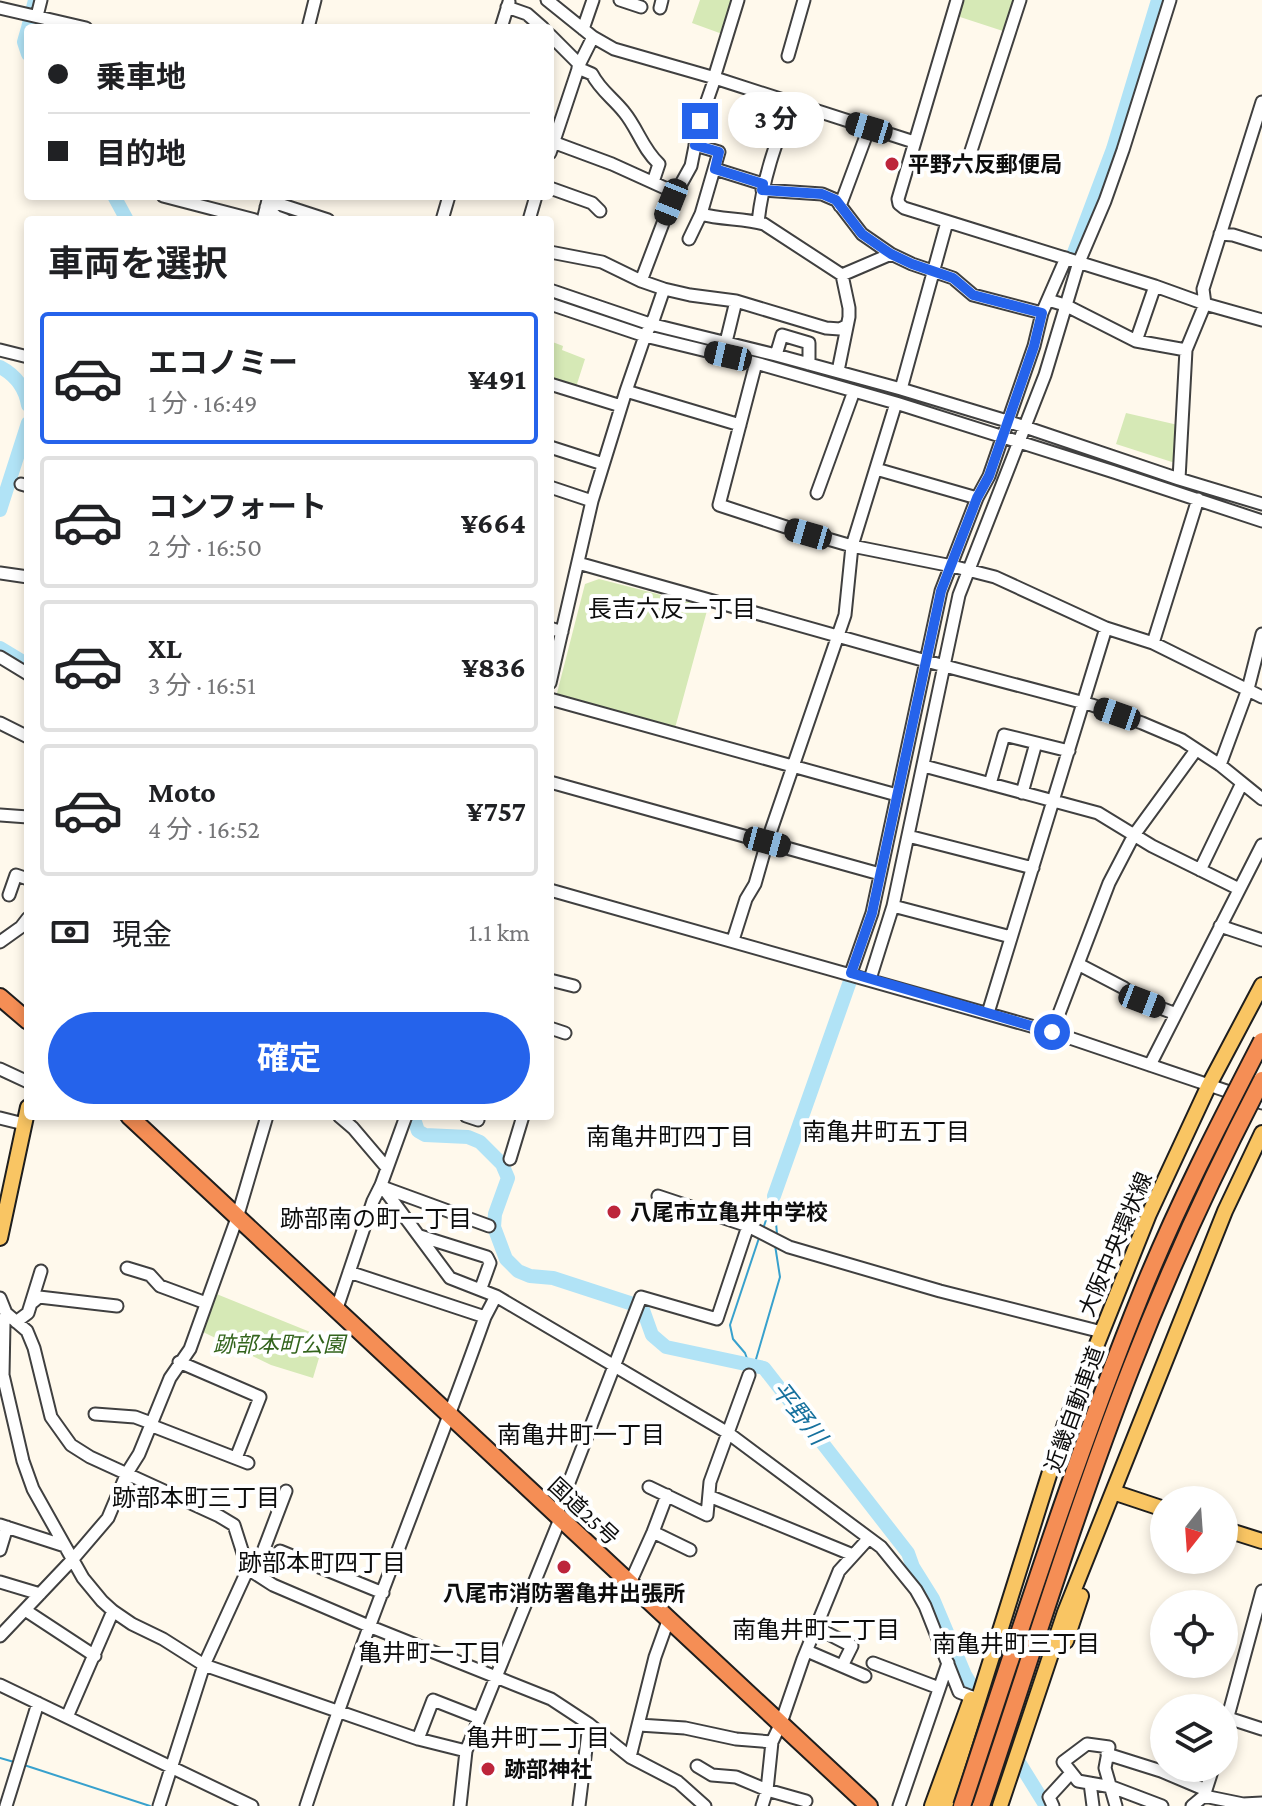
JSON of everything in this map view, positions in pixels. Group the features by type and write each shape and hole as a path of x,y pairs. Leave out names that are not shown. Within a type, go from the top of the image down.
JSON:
{"highway":[{"path":"0,997 24,1018"},
{"name":"近畿自動車道","path":"962,1806 1057,1520 1114,1365 1176,1215 1262,1041"},
{"name":"近畿自動車道","path":"981,1806 1075,1523 1131,1369 1193,1221 1262,1080"},
{"name":"国道25号","path":"133,1120 869,1806"}],"main road":[{"name":"大阪中央環状線","path":"945,1806 1065,1424 1149,1214 1209,1085 1262,985"},
{"path":"0,1238 25,1120"},
{"path":"1000,1806 1065,1612 1225,1211 1262,1133"},
{"path":"1113,1492 1150,1504"},
{"path":"1238,1533 1262,1541"},
{"path":"1009,1806 1081,1596 1087,1560"},
{"name":"大阪中央環状線","path":"932,1806 968,1706 989,1667"}],"street":[{"path":"37,16 41,0"},
{"path":"309,24 315,0"},
{"path":"547,0 588,33 614,49 914,142"},
{"path":"554,137 579,66 593,0"},
{"path":"620,0 641,7"},
{"path":"641,281 658,232 691,166 700,121 738,0"},
{"path":"788,56 804,0"},
{"path":"957,0 914,142 899,204 947,222 1262,320"},
{"path":"969,157 1020,0"},
{"path":"870,979 893,906 959,595 1045,375 1079,262 1123,150 1170,0"},
{"path":"502,24 508,4 538,24"},
{"path":"0,8 23,14 25,6 37,16 70,24"},
{"path":"554,39 579,66 592,74 598,87 632,123 647,153 659,164 653,182"},
{"path":"1179,479 1186,350 1205,304 1203,289 1262,102"},
{"path":"758,222 772,150 791,104"},
{"path":"840,206 869,128"},
{"path":"689,239 701,214 719,152 695,145"},
{"path":"554,147 612,164 676,193"},
{"path":"715,169 763,187 822,194 836,200 862,234 891,254 953,278 973,295 1042,313"},
{"path":"554,189 592,203 600,211"},
{"path":"178,200 240,216"},
{"path":"268,201 316,216"},
{"path":"701,214 764,224 842,275 849,308 838,371"},
{"path":"901,389 947,222"},
{"path":"1220,234 1262,244"},
{"path":"554,253 602,262 664,289 736,301 826,328 846,326"},
{"path":"842,275 891,254"},
{"path":"851,973 872,913 941,591 977,498 989,476 1034,346 1042,313 1066,258"},
{"path":"1136,341 1155,286"},
{"path":"556,630 578,563 592,501 621,406 664,289"},
{"path":"554,292 648,330 726,342 838,371 1007,421 1262,504"},
{"path":"1048,300 1065,305 1136,341 1186,350"},
{"path":"726,342 736,301"},
{"path":"554,305 896,403 1262,521"},
{"path":"776,355 782,335 809,343 809,364"},
{"path":"0,350 24,356"},
{"path":"756,363 719,505 852,546 995,577 1106,628 1153,643 1262,697"},
{"path":"554,385 621,406"},
{"path":"626,391 740,425"},
{"path":"817,493 854,391"},
{"path":"733,940 746,899 755,884 845,615 852,546 896,403"},
{"path":"554,448 603,464"},
{"path":"876,469 977,498"},
{"path":"554,488 592,501"},
{"path":"1153,643 1198,499"},
{"path":"578,563 1084,703 1142,723 1182,740 1220,765 1262,799"},
{"path":"0,573 24,576"},
{"path":"988,1013 1106,628"},
{"path":"1220,765 1248,689 1262,634"},
{"path":"0,657 24,672"},
{"path":"554,700 897,795"},
{"path":"0,723 24,735"},
{"path":"990,784 1004,735 1069,751"},
{"path":"1022,793 1036,743"},
{"path":"1052,1032 1109,883 1134,835 1196,750"},
{"path":"924,766 1098,813 1152,846 1239,889"},
{"path":"554,783 880,874"},
{"path":"1200,870 1242,783"},
{"path":"0,815 24,817"},
{"path":"908,836 1033,868"},
{"path":"1150,1065 1262,845"},
{"path":"9,895 16,875 24,878"},
{"path":"554,891 1052,1032 1262,1103"},
{"path":"893,906 1011,937"},
{"path":"0,942 24,923"},
{"path":"1220,926 1262,940"},
{"path":"1078,964 1142,1001 1176,1014"},
{"path":"554,981 574,986"},
{"path":"554,1029 565,1033"},
{"path":"0,1069 24,1080"},
{"path":"0,1118 24,1124"},
{"path":"0,1636 104,1523 139,1454 170,1378 190,1349 237,1218 266,1120"},
{"path":"346,1120 387,1168"},
{"path":"336,1311 405,1120"},
{"path":"510,1159 522,1120"},
{"path":"382,1186 489,1226"},
{"path":"382,1186 450,1278 496,1296 728,1433 881,1547 925,1606 959,1692 972,1697"},
{"path":"658,1196 748,1226 789,1247 902,1281 1102,1332"},
{"path":"460,1806 466,1751 641,1297 717,1319 748,1226"},
{"path":"420,1236 487,1257 490,1263 481,1288"},
{"path":"127,1268 150,1275 160,1286 206,1303"},
{"path":"16,1322 26,1316 33,1302 41,1271"},
{"path":"349,1272 485,1317"},
{"path":"306,1806 337,1711 485,1317 496,1296"},
{"path":"33,1302 39,1297 117,1306"},
{"path":"0,1298 6,1313 27,1331 51,1417 71,1445 90,1457 234,1525 248,1569 273,1585 551,1699 630,1757 678,1782 705,1806"},
{"path":"6,1313 2,1374 33,1489 83,1578 113,1611 204,1665 418,1739 466,1751"},
{"path":"179,1362 260,1397 236,1458"},
{"path":"649,1487 707,1515 710,1482 749,1375"},
{"path":"95,1414 135,1417 248,1463"},
{"path":"159,1806 204,1665 248,1569 259,1562 286,1491"},
{"path":"630,1583 667,1495"},
{"path":"709,1496 853,1555"},
{"path":"0,1550 4,1526 65,1546"},
{"path":"653,1532 690,1550"},
{"path":"762,1806 767,1790 772,1742 807,1651 839,1571 869,1538"},
{"path":"280,1551 383,1593"},
{"path":"0,1582 40,1594"},
{"path":"1234,1694 1262,1591"},
{"path":"25,1610 95,1656"},
{"path":"67,1717 113,1611"},
{"path":"630,1757 655,1657 669,1618"},
{"path":"817,1628 852,1646 842,1666"},
{"path":"807,1651 865,1676"},
{"path":"873,1663 939,1688"},
{"path":"899,1806 948,1663"},
{"path":"0,1685 252,1806"},
{"path":"418,1739 433,1700 479,1718"},
{"path":"6,1806 38,1703"},
{"path":"1238,1721 1262,1729"},
{"path":"579,1806 589,1724"},
{"path":"639,1725 685,1728 736,1739 772,1742"},
{"path":"1116,1806 1112,1787 1105,1768 1109,1747 1087,1744 1063,1762 1078,1781 1112,1787 1162,1806"},
{"path":"1107,1754 1161,1771 1205,1793 1243,1804 1262,1803"},
{"path":"697,1766 712,1775 736,1777 806,1801"},
{"path":"1053,1806 1049,1797 1071,1773"},
{"path":"1192,1806 1205,1793 1209,1782"},
{"path":"1090,1783 1093,1806"}],"green space":[{"path":"700,0 736,0 725,35 692,23"},
{"path":"963,0 1017,0 1006,32 957,16"},
{"path":"554,343 563,346 562,350 585,359 576,387 554,380"},
{"path":"1126,413 1178,425 1176,460 1172,462 1116,444"},
{"path":"599,579 708,607 675,728 556,697 585,584"},
{"name":"跡部本町公園","path":"214,1293 325,1338 313,1378 271,1365 201,1331"}],"waterway":[{"path":"29,24 35,0"},
{"path":"1069,266 1113,149 1158,0"},
{"path":"116,200 125,216"},
{"name":"平野川","path":"0,367 18,382 24,393"},
{"name":"平野川","path":"0,510 24,435"},
{"name":"平野川","path":"0,648 24,663"},
{"path":"774,1196 849,984"},
{"name":"平野川","path":"414,1120 418,1131 425,1135 468,1137 480,1142 502,1164 508,1178 495,1214 494,1227 506,1259 518,1271 530,1276 553,1278 642,1307 652,1335 666,1347 764,1368 908,1553 933,1599 965,1675 1046,1806"},
{"path":"763,1229 774,1196"},
{"path":"774,1201 777,1234"},
{"path":"749,1364 745,1353 733,1339 730,1325 759,1238"},
{"path":"754,1366 780,1277 775,1245"},
{"path":"0,1758 14,1762"},
{"path":"24,1765 150,1806"}],"place":[{"name":"平野六反郵便局","path":"892,164"},
{"name":"八尾市立亀井中学校","path":"614,1212"},
{"name":"八尾市消防署亀井出張所","path":"564,1567"},
{"name":"跡部神社","path":"488,1769"}],"district":[{"name":"長吉六反一丁目","path":"672,609"},
{"name":"南亀井町五丁目","path":"886,1132"},
{"name":"南亀井町四丁目","path":"670,1137"},
{"name":"跡部南の町一丁目","path":"376,1219"},
{"name":"南亀井町一丁目","path":"581,1435"},
{"name":"跡部本町三丁目","path":"196,1498"},
{"name":"跡部本町四丁目","path":"322,1563"},
{"name":"南亀井町二丁目","path":"816,1630"},
{"name":"南亀井町三丁目","path":"1016,1644"},
{"name":"亀井町一丁目","path":"430,1653"},
{"name":"亀井町二丁目","path":"538,1738"}],"route":[{"path":"700,121 695,145 719,152 715,169 763,184 762,190 830,197 836,200 862,234 891,254 953,278 973,295 1042,313 1034,346 989,476 977,498 941,591 872,913 851,973 1052,1032"}]}
